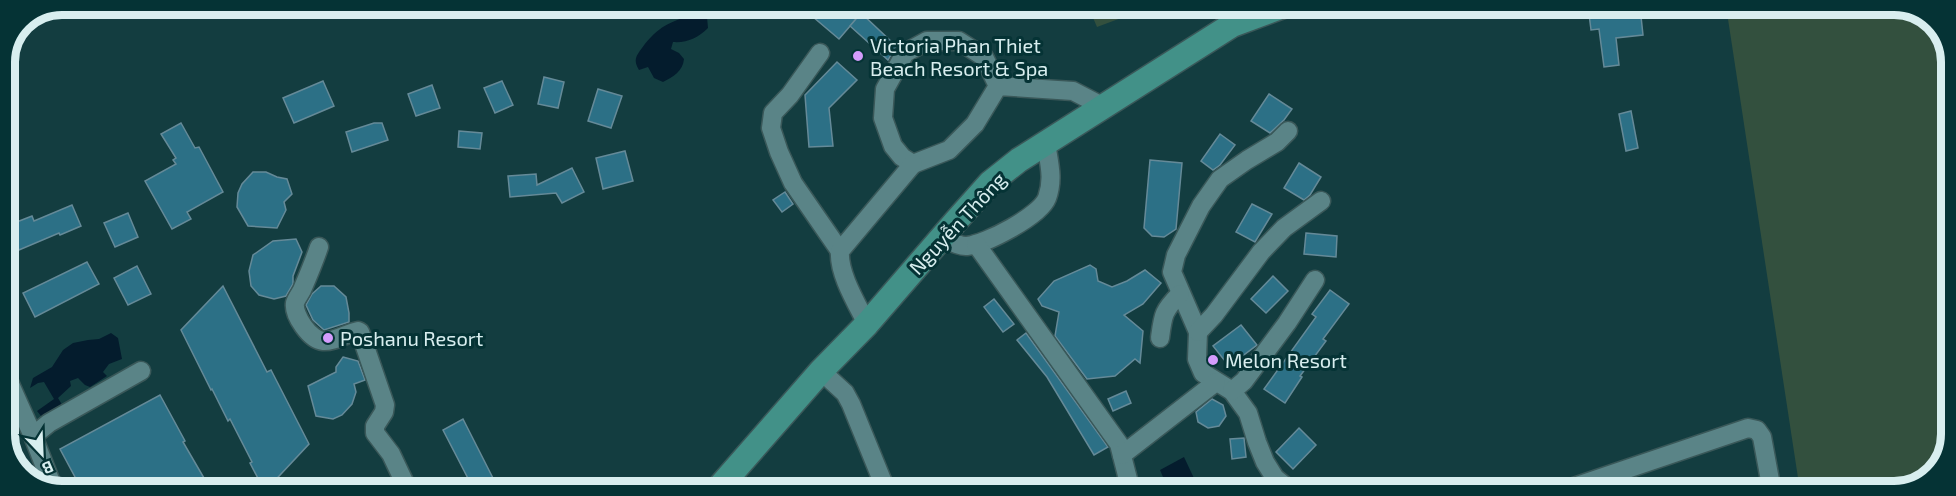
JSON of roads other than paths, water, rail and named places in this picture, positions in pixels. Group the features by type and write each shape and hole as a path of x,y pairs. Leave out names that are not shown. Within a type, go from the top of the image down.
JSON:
{"main road":[{"name":"Nguyễn Thông","path":"725,481 820,371 867,324 990,183 1046,143 1233,25 1259,15"}],"street":[{"path":"913,164 902,157 893,146 883,118 885,89 905,53 927,41 959,41 984,57 998,86"},
{"path":"820,53 790,95 773,112 771,128 793,183 840,251"},
{"path":"998,86 1073,91 1104,107"},
{"path":"867,324 843,273 839,259 840,251 913,164 949,150 975,124 998,86"},
{"path":"1279,481 1265,462 1248,413 1232,391 1203,373 1197,359 1197,332 1172,272 1176,255 1201,206 1220,179 1277,142 1288,130"},
{"path":"941,237 965,247 992,239 1023,221 1046,202 1052,181 1046,143"},
{"path":"1197,332 1214,315 1261,252 1284,228 1321,201"},
{"path":"976,244 1119,444 1128,481"},
{"path":"319,247 295,303 297,315 306,330 320,341 360,332 385,405 384,412 375,426 375,434 391,454 404,481"},
{"path":"1232,391 1244,381 1287,323 1315,280"},
{"path":"1160,338 1163,314 1168,305 1180,294"},
{"path":"33,436 49,423 141,371"},
{"path":"820,371 845,393 882,481"},
{"path":"1122,455 1216,382"},
{"path":"15,396 50,479"},
{"path":"1592,481 1748,428 1757,430 1762,438 1770,481"}],"water":[{"path":"699,15 707,17 708,28 692,39 673,42 671,49 684,59 682,67 663,82 654,78 648,67 639,70 636,61 642,48 659,30 671,22"},
{"path":"111,333 118,338 122,359 109,364 103,372 107,376 90,387 78,378 70,381 71,386 58,398 64,408 49,426 37,411 54,399 44,382 30,388 33,378 52,367 63,350 73,343 99,339"},
{"path":"1184,457 1195,481 1165,481 1160,470"}],"place":[{"name":"Victoria Phan Thiet Beach Resort & Spa","path":"858,56"},
{"name":"Poshanu Resort","path":"328,338"},
{"name":"Melon Resort","path":"1213,360"}]}
